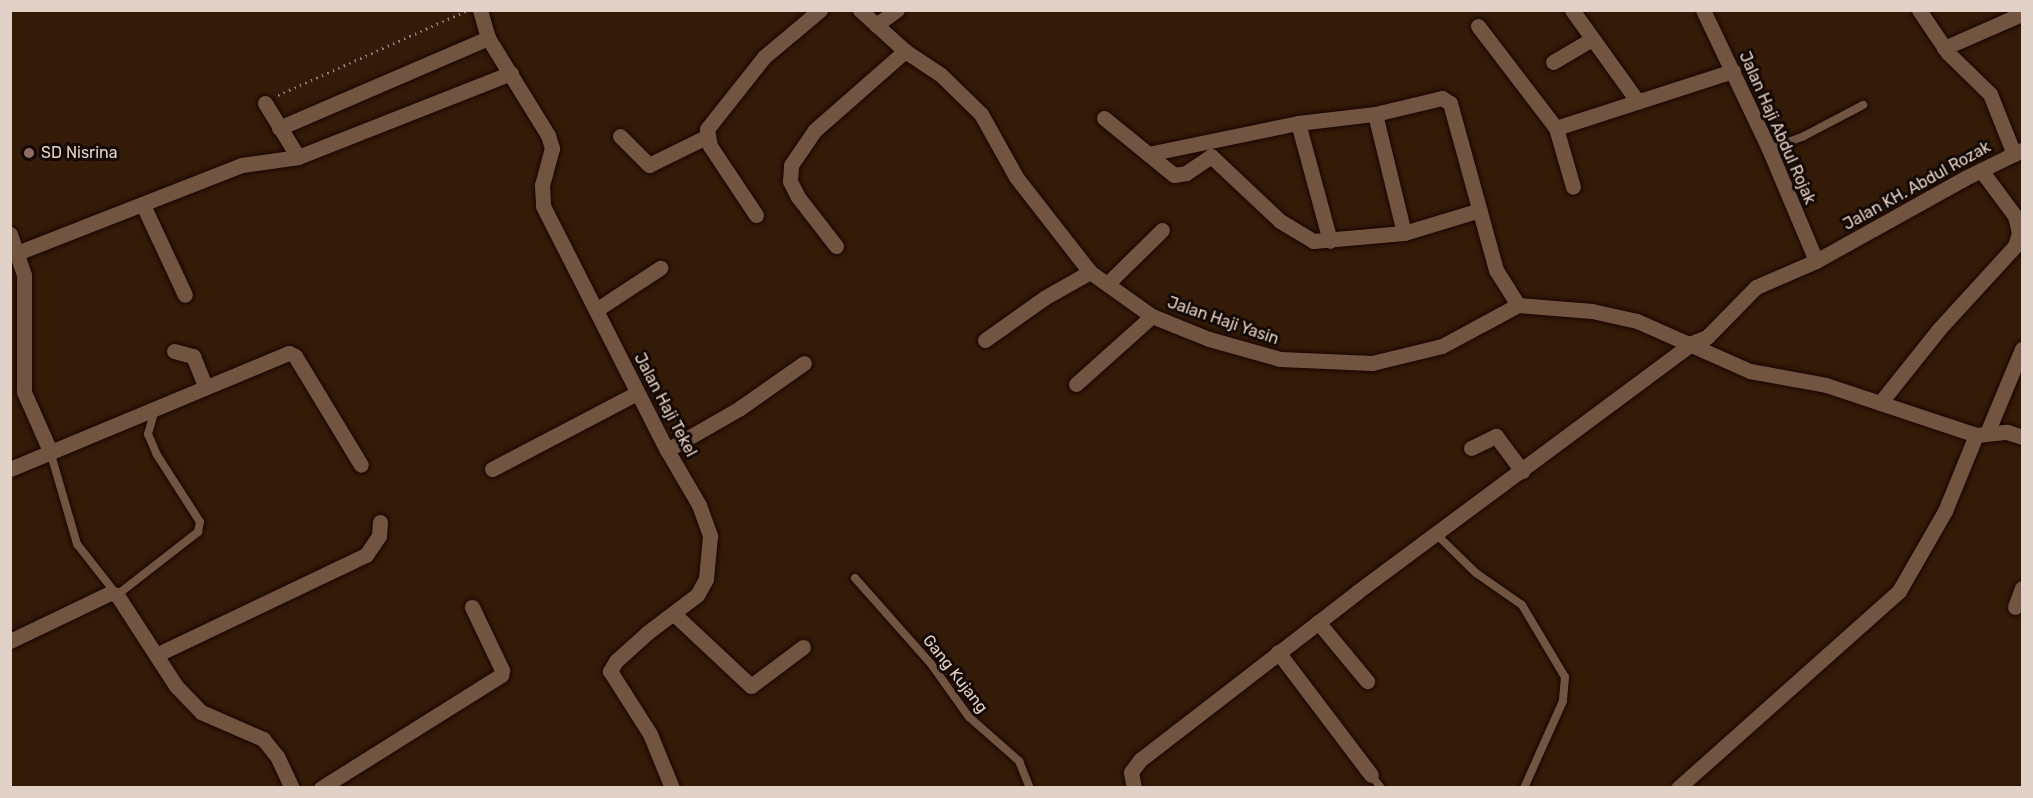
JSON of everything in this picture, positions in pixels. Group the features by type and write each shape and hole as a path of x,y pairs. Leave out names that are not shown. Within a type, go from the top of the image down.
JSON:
{"street":[{"name":"Jalan Haji Tekel","path":"480,10 488,38 548,135 552,148 542,185 543,206 637,393 699,505 710,536 706,579 697,595 616,661 610,671 650,734 672,788"},
{"path":"620,136 649,165 706,136 710,124 764,57 820,10"},
{"name":"Jalan Haji Yasin","path":"860,10 905,51 942,75 981,114 1016,177 1090,272 1152,316 1209,339 1280,359 1372,363 1442,346 1518,305"},
{"path":"876,25 897,10"},
{"path":"1572,10 1638,102"},
{"name":"Jalan Haji Abdul Rojak","path":"1703,10 1769,149 1816,261"},
{"name":"Jalan KH. Abdul Rozak","path":"1134,788 1131,772 1134,765 1318,622 1692,343 1715,330 1756,287 1816,261 2018,152 1990,94 1944,48 1919,10"},
{"path":"1944,48 2022,14"},
{"path":"1478,26 1556,128 1573,186"},
{"path":"279,128 488,38"},
{"path":"1553,62 1592,39"},
{"path":"836,246 798,197 790,181 791,165 814,130 905,51"},
{"path":"1556,128 1732,71"},
{"path":"17,253 242,165 298,157 511,73"},
{"path":"1148,154 1202,141 1298,123 1376,114 1437,98 1450,103 1496,270 1518,305 1592,311 1637,321 1692,343 1707,355 1750,371 1826,386 1982,434 2007,432 2022,437"},
{"path":"265,103 298,157"},
{"path":"1376,114 1404,233"},
{"path":"1104,118 1161,167 1180,176 1211,156"},
{"path":"1298,123 1330,241"},
{"path":"706,136 756,216"},
{"path":"1202,141 1211,156 1301,237 1330,241 1404,233 1480,210"},
{"path":"1880,403 1939,329 2016,246 2019,233 2015,216 1981,170"},
{"path":"143,205 185,295"},
{"path":"1107,284 1162,230"},
{"path":"10,234 24,275 17,395 50,451"},
{"path":"596,310 660,268"},
{"path":"985,340 1044,298 1090,272"},
{"path":"1076,384 1152,316"},
{"path":"1678,788 1899,591 1944,511 2022,349"},
{"path":"174,351 193,356 205,385"},
{"path":"10,469 205,385 289,353 295,356 361,465"},
{"path":"667,450 740,408 804,363"},
{"path":"492,469 637,393"},
{"path":"1471,448 1496,436 1522,471"},
{"path":"156,655 366,555 380,536 380,522"},
{"path":"2015,607 2022,588"},
{"path":"10,641 110,592 117,595 176,686 201,712 263,739 276,756 292,788"},
{"path":"321,788 501,675 502,670 472,607"},
{"path":"674,614 751,686 803,647"},
{"path":"1318,622 1366,681"},
{"path":"1278,652 1371,775"}],"lane":[{"path":"1769,149 1808,135 1863,105"},
{"path":"50,451 77,544 117,595 198,532 200,522 157,455 148,434 155,408"},
{"path":"1436,534 1476,573 1522,605 1565,677 1563,700 1524,788"},
{"name":"Gang Kujang","path":"855,578 931,664 969,717 1019,761 1030,788"},
{"path":"1371,775 1381,788"}],"path":[{"path":"265,103 468,10"}],"place":[{"name":"SD Nisrina","path":"29,153"}]}
